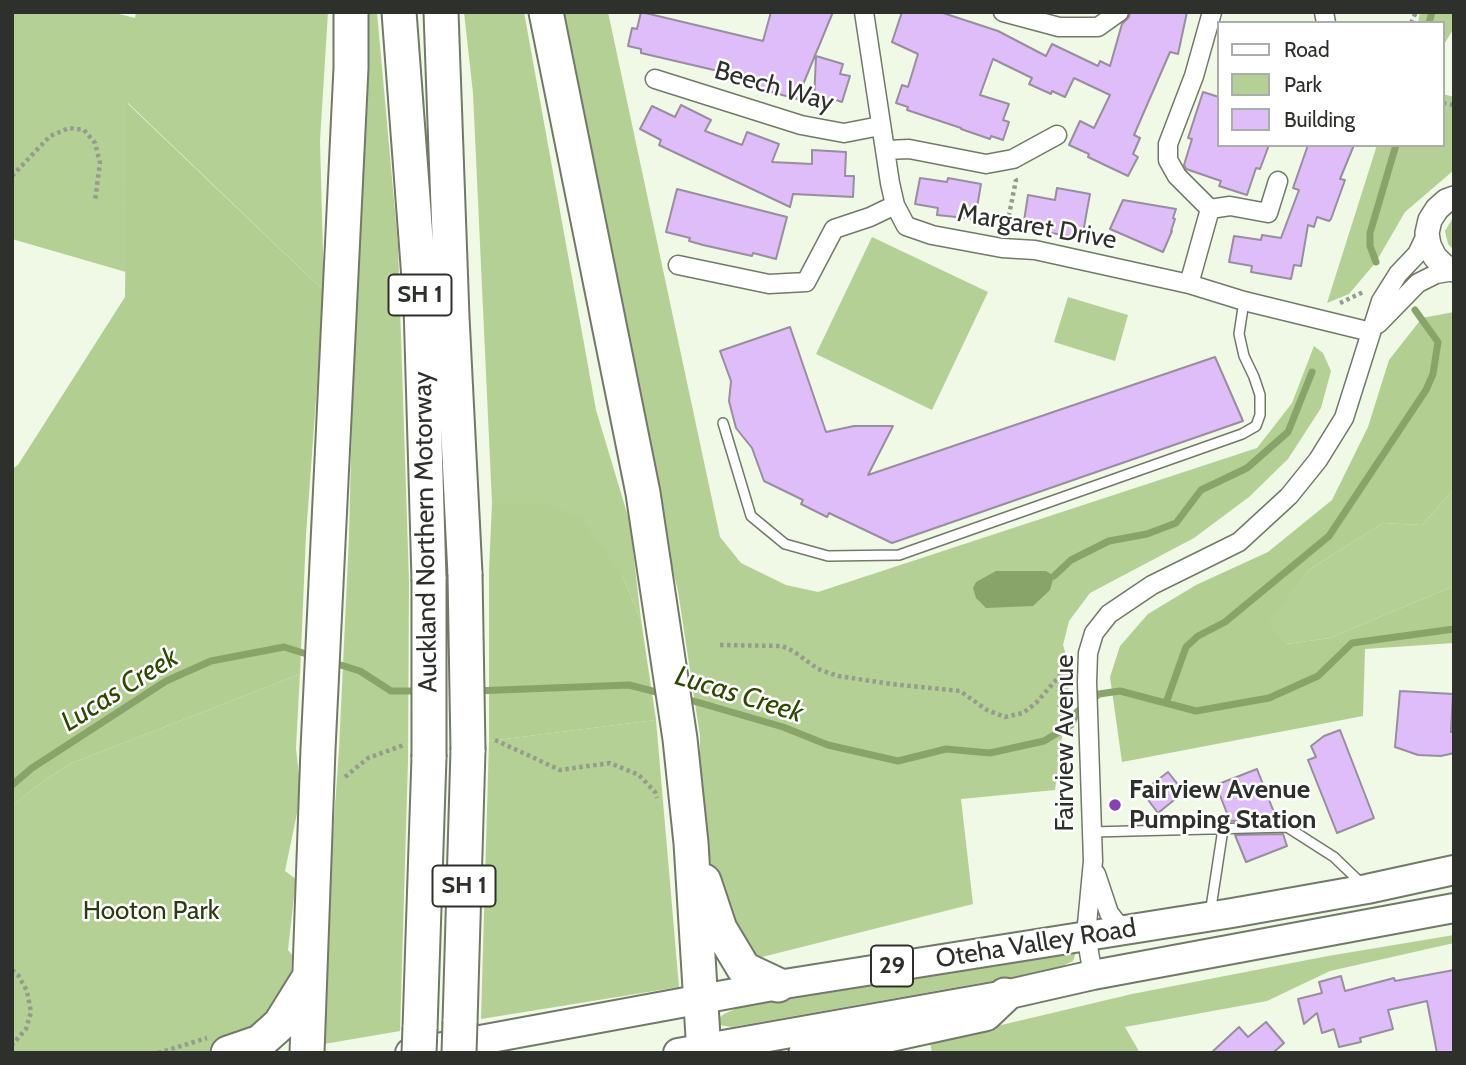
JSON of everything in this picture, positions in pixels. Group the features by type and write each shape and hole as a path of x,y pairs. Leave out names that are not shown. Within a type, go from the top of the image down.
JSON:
{"highway":[{"path":"307,1053 318,749 351,68 351,12"},
{"name":"Auckland Northern Motorway","path":"399,12 421,305 429,579 429,757 416,1045"},
{"name":"Auckland Northern Motorway","path":"441,12 465,574 468,750 460,1037"},
{"path":"546,12 643,493 680,739 691,843 699,1001 695,1051"},
{"path":"691,843 720,929 744,969 778,985"},
{"path":"228,1053 260,1042 280,1024 308,979"},
{"path":"806,1053 985,1014 1005,995"}],"main road":[{"name":"Oteha Valley Road","path":"416,1045 699,1001 778,985 1367,889 1454,870"},
{"name":"Oteha Valley Road","path":"695,1051 1005,995 1093,975 1454,908"}],"street":[{"path":"678,265 769,284 806,282 835,229 870,218 895,205 880,126 864,12"},
{"path":"1003,12 1059,27 1098,27 1119,12"},
{"path":"1210,209 1177,176 1168,160 1168,144 1194,76 1212,12"},
{"name":"Beech Way","path":"655,79 801,125 844,133 880,126"},
{"path":"886,150 909,149 986,164 1013,159 1057,135"},
{"path":"1210,209 1230,206 1268,213 1278,181"},
{"path":"1454,198 1437,209 1430,220 1427,233 1435,257 1454,271"},
{"name":"Margaret Drive","path":"895,205 906,226 932,235 1002,248 1035,250 1189,284 1244,302 1371,332"},
{"path":"1189,284 1210,209"},
{"name":"Fairview Avenue","path":"1093,975 1086,935 1093,860 1087,720 1091,639 1109,614 1152,585 1239,542 1289,496 1318,460 1343,418 1381,301 1389,287 1417,254 1427,233"},
{"name":"Fairview Avenue","path":"1371,332 1418,283 1436,274 1454,271"},
{"name":"Fairview Avenue","path":"1093,860 1101,894 1109,913 1123,930"}],"lane":[{"path":"723,423 751,516 785,544 828,556 899,555 1242,435 1255,426 1260,415 1260,395 1244,356 1239,334 1244,302"},
{"path":"1092,832 1287,827 1334,857 1367,889"},
{"path":"1210,915 1223,829"}],"path":[{"path":"12,176 50,136 69,128 84,130 95,143 100,163 95,201"},
{"path":"1002,248 1016,180 1003,161"},
{"path":"720,645 782,646 818,669 838,676 960,691 986,710 1005,718 1023,713 1036,703 1062,673 1070,659"},
{"path":"12,970 27,991 31,1012 26,1029 12,1045"}],"green space":[{"path":"12,12 111,12 135,18 136,12 328,12 320,141 324,291 128,103 126,272 12,239"},
{"path":"362,12 377,12 398,245 409,581 408,761 400,1031 318,1045 339,750 349,537"},
{"path":"464,12 524,12 596,410 630,523 641,620 622,576 547,503 492,503 473,93"},
{"path":"556,12 608,12 720,537 741,563 786,585 818,592 1257,448 1292,403 1314,346 1323,353 1331,371 1321,408 1288,459 1249,497 1194,538 1090,593 1069,621 1063,645 1071,671 1055,790 961,799 973,904 758,958 727,920 711,864 700,802 700,736 678,591 657,505"},
{"path":"1420,12 1454,12 1454,28 1445,43 1445,21 1418,21"},
{"path":"1445,95 1454,97 1454,170 1405,212 1376,262 1349,294 1327,303 1376,147 1445,147"},
{"path":"1454,216 1454,250 1448,244 1445,231"},
{"path":"872,237 988,292 932,410 816,354"},
{"path":"1068,297 1128,315 1115,361 1054,342"},
{"path":"1454,489 1454,586 1330,638 1287,644 1267,623 1310,569 1383,523 1422,525"},
{"name":"Hooton Park","path":"300,674 296,748 301,794 285,871 296,879 288,950 292,955 291,978 274,1019 209,1053 12,1053 12,806 46,779 72,763"},
{"path":"656,720 679,987 481,1019 489,741"},
{"path":"1454,935 1454,943 1330,971 1267,1001 1125,1027 1140,1053 932,1053 930,1042 1132,994"},
{"path":"1076,952 1073,961 1054,970 732,1027 718,1025 719,1018 740,1007 848,983"}],"shaded area":[{"path":"127,103 324,291 306,535 300,674 72,763 46,779 12,806 12,469 18,465 125,297"},
{"path":"1454,312 1454,489 1422,525 1383,523 1310,569 1268,623 1287,644 1330,638 1454,586 1454,643 1365,649 1363,716 1122,762 1110,677 1120,646 1148,614 1196,585 1268,552 1332,500 1368,427 1389,360 1422,318"},
{"path":"492,503 547,503 582,519 622,576 641,620 656,720 489,741 489,571"},
{"path":"996,571 1046,571 1054,576 1050,590 1033,606 986,608 976,598 973,588 976,582"}],"building":[{"path":"641,12 763,41 771,12 833,12 797,99 742,84 744,77 641,53 641,49 628,46 632,28 637,29"},
{"path":"902,12 940,12 998,31 1046,56 1052,44 1098,66 1100,61 1110,66 1122,24 1130,12 1187,12 1178,54 1170,52 1134,135 1140,138 1133,154 1138,157 1128,176 1069,145 1080,121 1094,128 1110,95 1074,78 1065,97 1052,91 1051,94 1029,84 1032,78 993,59 980,95 1009,104 1003,120 1009,122 1003,140 991,136 990,139 961,129 907,110 908,107 896,103 902,85 908,87 918,54 892,42"},
{"path":"816,56 843,64 840,74 850,76 842,102 833,99 830,107 814,102"},
{"path":"1203,92 1218,97 1218,147 1268,147 1260,169 1256,168 1247,195 1219,186 1221,181 1186,169 1184,165 1192,139 1188,138"},
{"path":"681,105 711,120 705,131 742,145 747,132 779,144 772,162 812,164 812,150 846,152 845,176 854,176 853,197 793,194 790,207 659,145 661,140 640,129 652,106 675,117"},
{"path":"1307,147 1353,147 1340,179 1345,180 1331,219 1329,221 1317,217 1314,227 1308,225 1301,266 1294,265 1291,279 1251,272 1252,266 1229,262 1234,236 1261,240 1262,235 1281,238 1299,190 1293,188"},
{"path":"920,178 947,182 948,178 981,184 975,219 937,215 938,208 915,204"},
{"path":"1057,188 1090,194 1082,238 1045,232 1046,225 1024,221 1028,195 1055,200"},
{"path":"677,189 787,217 776,259 703,245 689,241 690,238 666,232"},
{"path":"1123,200 1176,209 1172,231 1163,252 1110,229"},
{"path":"790,327 826,432 854,426 893,426 868,475 1215,357 1243,421 892,543 829,513 827,517 801,504 803,500 764,481 752,448 736,428 729,401 731,381 720,351"},
{"path":"1400,691 1453,694 1451,732 1454,732 1454,753 1441,756 1418,755 1395,747"},
{"path":"1340,730 1374,818 1337,833 1308,760 1316,757 1311,746 1324,736"},
{"path":"1257,769 1277,820 1230,821 1216,785"},
{"path":"1168,772 1184,792 1158,813 1142,792"},
{"path":"1283,834 1287,846 1246,862 1235,835"},
{"path":"1454,970 1454,1053 1437,1053 1427,1001 1388,1010 1393,1029 1360,1038 1361,1042 1339,1047 1334,1029 1322,1033 1317,1013 1304,1024 1298,999 1322,993 1319,982 1341,976 1345,991 1394,978 1395,981"},
{"path":"1266,1022 1284,1043 1273,1053 1211,1053 1239,1027 1248,1037"}],"waterway":[{"path":"1430,21 1432,12"},
{"path":"1376,262 1370,246 1370,233 1395,147"},
{"path":"1166,703 1186,647 1198,636 1225,622 1329,536 1426,390 1433,374 1438,342 1415,310"},
{"path":"1054,576 1071,560 1109,541 1147,534 1176,523 1201,490 1247,468 1288,432 1312,372"},
{"name":"Lucas Creek","path":"683,698 783,727 828,745 898,761 946,749 990,753 1044,741 1071,725 1077,712 1099,694 1120,691 1196,711 1269,698 1318,676 1352,643 1454,629"},
{"name":"Lucas Creek","path":"12,785 32,768 166,681 211,661 284,647 313,656"},
{"name":"Lucas Creek","path":"331,662 360,671 391,691 421,691"},
{"name":"Lucas Creek","path":"474,691 629,685 664,694"}],"place":[{"name":"Fairview Avenue Pumping Station","path":"1115,805"}]}
